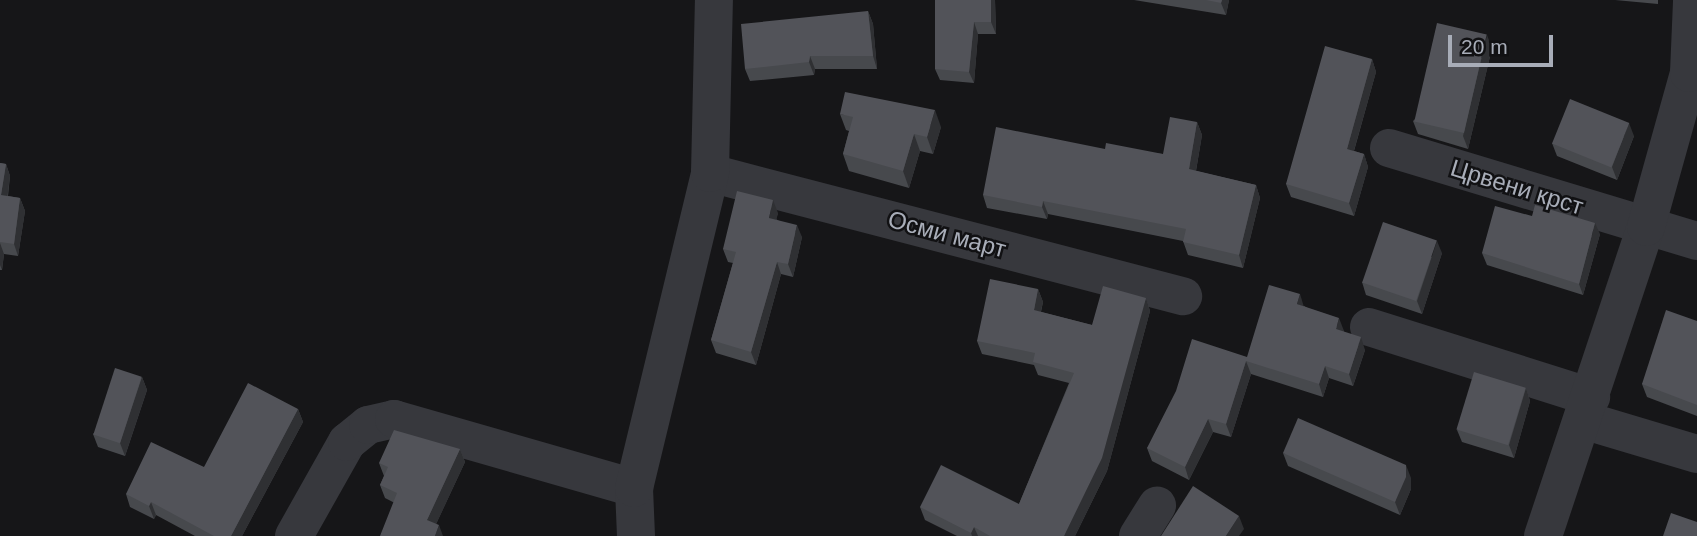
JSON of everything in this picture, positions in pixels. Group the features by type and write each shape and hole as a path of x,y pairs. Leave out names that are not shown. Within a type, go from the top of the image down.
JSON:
{"street":[{"path":"636,536 634,488 710,173 714,0"},
{"path":"1543,536 1646,227 1689,73 1692,0"},
{"name":"Црвени крст","path":"1389,148 1697,241"},
{"name":"Осми март","path":"710,173 1183,296"},
{"path":"1368,327 1587,409 1697,454"},
{"path":"294,536 347,442 368,425 394,419 634,488"}],"building":[{"path":"935,0 991,0 991,22 974,22 969,72 935,69"},
{"path":"868,11 873,56 810,56 809,62 745,69 741,24"},
{"path":"1437,23 1487,34 1464,133 1414,121"},
{"path":"1325,46 1372,59 1347,149 1364,154 1349,203 1286,184"},
{"path":"845,92 935,110 927,137 914,134 903,171 843,154 853,117 840,114"},
{"path":"1570,99 1629,123 1611,167 1552,144"},
{"path":"1170,117 1197,122 1189,169 1256,185 1239,255 1183,242 1186,229 1043,201 1042,207 983,195 996,127 1105,149 1106,143 1163,154"},
{"path":"0,163 6,164 1,195 20,198 14,244 0,242"},
{"path":"737,191 773,200 769,218 797,225 788,264 777,262 751,352 711,340 736,252 723,249"},
{"path":"1535,205 1595,223 1579,284 1482,253 1495,206 1532,216"},
{"path":"1383,222 1437,241 1416,301 1362,283"},
{"path":"990,279 1038,289 1034,310 1092,325 1103,286 1146,298 1102,458 1064,536 990,536 974,527 971,533 920,507 941,465 1019,504 1074,373 1033,362 1035,353 977,341"},
{"path":"1269,285 1300,294 1297,304 1339,318 1336,329 1361,337 1349,374 1325,366 1319,384 1246,361 1226,424 1208,419 1185,467 1147,448 1176,391 1192,339 1247,357"},
{"path":"1666,310 1697,321 1697,405 1642,384"},
{"path":"115,368 142,377 120,443 93,435"},
{"path":"1474,372 1526,388 1508,445 1456,429"},
{"path":"248,383 298,409 231,536 214,536 151,502 149,506 126,494 151,442 204,467"},
{"path":"1298,418 1406,465 1406,477 1395,502 1283,453"},
{"path":"394,430 460,449 427,520 439,525 435,536 380,536 397,493 380,485 388,467 379,463"},
{"path":"1193,486 1239,516 1226,536 1161,536"},
{"path":"1671,513 1697,522 1697,536 1663,536"}]}
